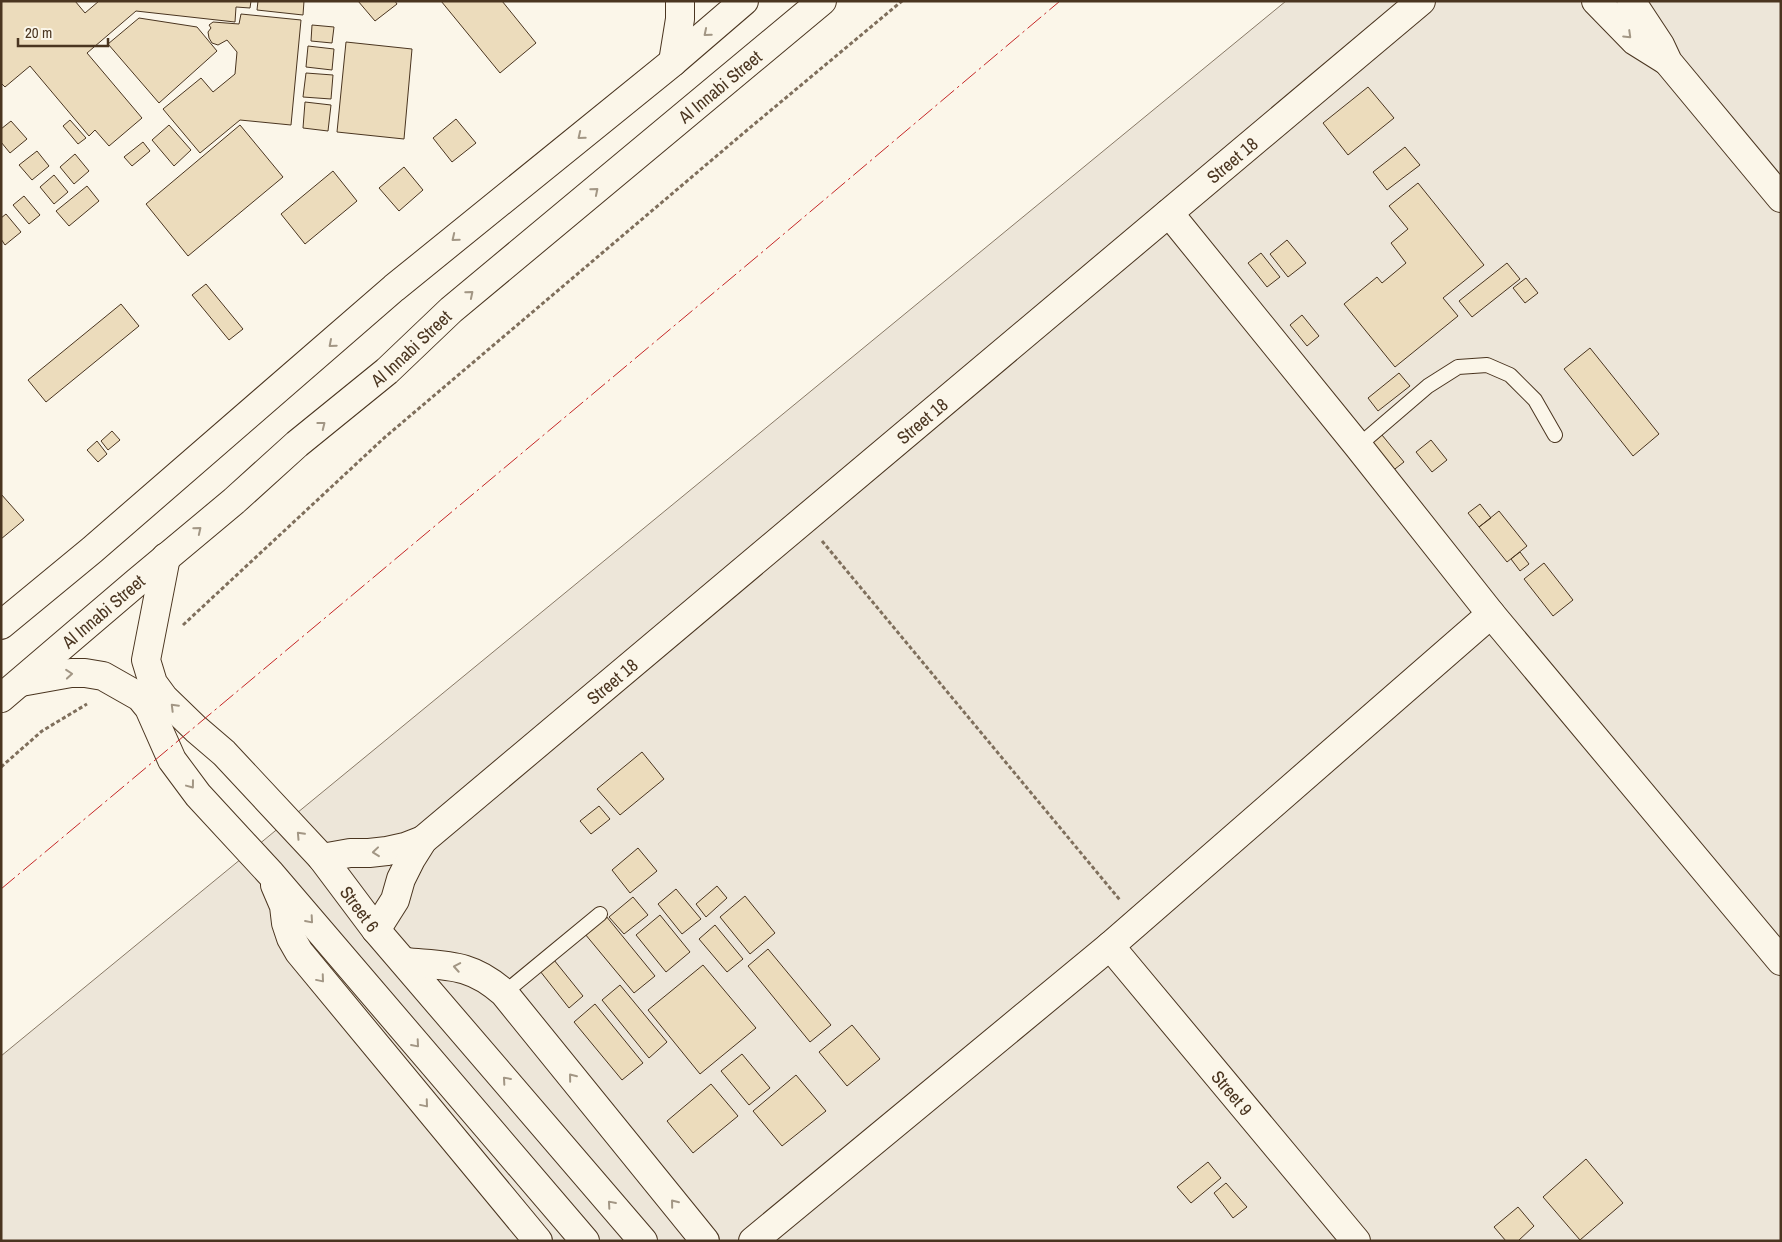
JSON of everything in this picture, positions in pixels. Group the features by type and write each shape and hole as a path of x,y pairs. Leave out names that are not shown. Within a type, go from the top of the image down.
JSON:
{"street":[{"path":"672,62 680,19 680,1"},
{"path":"1,625 100,544 388,293 672,62 744,1"},
{"name":"Al Innabi Street","path":"11,690 234,501 298,444 387,371 451,310 822,1"},
{"name":"Street 18","path":"322,858 350,853 387,851 406,847 423,840 1421,1"},
{"path":"1596,1 1635,41 1668,62"},
{"path":"1631,1 1660,45 1668,62 1781,198"},
{"path":"1169,213 1491,614 1781,961"},
{"name":"Street 6","path":"166,557 146,660 152,682 164,698 196,730 224,753 322,858 376,930 643,1241"},
{"path":"753,1241 1110,946 1491,614"},
{"path":"11,690 70,673 85,673 103,676 140,697 149,708 172,760 198,795 271,874 585,1241"},
{"path":"172,760 196,730"},
{"name":"Street 18","path":"376,930 395,900 401,879 423,840"},
{"path":"271,874 284,906 286,923 291,938 299,952 538,1241"},
{"name":"Street 9","path":"1110,946 1356,1241"},
{"path":"405,962 460,967 477,973 504,993 705,1241"}],"lane":[{"path":"1358,446 1428,386 1458,367 1487,365 1510,376 1534,400 1555,435"},
{"path":"504,993 600,914"}],"path":[{"path":"182,626 384,438 902,1"},
{"path":"804,520 1138,922"},
{"path":"1,767 42,731 118,686"}],"shaded area":[{"path":"1286,1 1781,1 1781,1241 1,1241 1,1056"}],"building":[{"path":"1,1 75,1 85,13 99,1 251,1 250,8 236,7 235,22 136,11 87,53 142,118 109,146 95,130 89,136 30,66 5,87 1,83"},
{"path":"258,1 304,1 303,15 257,10"},
{"path":"358,1 395,1 397,4 375,21"},
{"path":"441,1 502,1 536,43 500,73"},
{"path":"241,14 301,20 291,125 240,120 200,153 163,109 201,78 213,92 235,74 237,52 227,40 218,45 212,43 208,32 211,28 209,25 213,22 239,24"},
{"path":"139,18 197,27 217,51 159,103 108,44"},
{"path":"312,25 334,27 332,43 311,41"},
{"path":"346,42 412,49 404,139 337,132"},
{"path":"308,46 334,49 332,70 306,67"},
{"path":"306,73 333,75 331,99 303,97"},
{"path":"1368,87 1394,118 1348,155 1323,123"},
{"path":"305,102 331,105 328,131 303,128"},
{"path":"456,119 476,143 452,162 433,138"},
{"path":"70,120 86,138 78,144 63,126"},
{"path":"11,121 27,139 10,153 1,142 1,129"},
{"path":"169,125 191,150 174,166 152,140"},
{"path":"240,125 283,177 188,256 146,204"},
{"path":"143,142 150,151 132,166 124,157"},
{"path":"1405,147 1420,165 1387,190 1373,172"},
{"path":"37,151 49,166 32,180 19,165"},
{"path":"75,154 89,171 74,184 60,167"},
{"path":"404,167 423,190 399,211 379,188"},
{"path":"333,171 357,201 305,244 281,214"},
{"path":"54,175 68,192 54,204 40,187"},
{"path":"1418,183 1484,265 1443,298 1458,316 1395,367 1344,304 1377,277 1382,283 1406,263 1391,243 1408,229 1389,206"},
{"path":"87,186 99,201 69,226 56,211"},
{"path":"24,196 40,215 29,224 13,205"},
{"path":"6,214 21,232 5,245 1,239 1,218"},
{"path":"1287,240 1306,263 1288,277 1270,254"},
{"path":"1261,253 1280,277 1267,287 1248,263"},
{"path":"1507,263 1520,279 1472,317 1459,301"},
{"path":"1526,278 1538,293 1525,303 1513,288"},
{"path":"206,284 243,329 229,340 192,295"},
{"path":"121,304 139,326 46,402 28,380"},
{"path":"1302,315 1319,336 1307,346 1290,325"},
{"path":"1590,348 1659,434 1633,456 1564,369"},
{"path":"1399,373 1410,386 1378,411 1368,398"},
{"path":"112,431 120,440 108,450 101,441"},
{"path":"1382,435 1404,462 1391,472 1370,445"},
{"path":"1431,440 1447,460 1432,472 1416,452"},
{"path":"97,441 107,454 98,462 87,450"},
{"path":"1,494 24,520 1,539"},
{"path":"1480,504 1491,518 1479,527 1468,513"},
{"path":"1499,511 1527,546 1507,562 1479,527"},
{"path":"1520,552 1529,564 1520,571 1511,559"},
{"path":"1544,563 1573,600 1553,616 1524,579"},
{"path":"642,752 664,779 620,815 597,789"},
{"path":"599,806 610,819 591,834 580,821"},
{"path":"638,848 657,871 630,893 612,870"},
{"path":"717,886 727,898 706,917 696,904"},
{"path":"676,889 701,919 682,934 658,904"},
{"path":"745,896 775,933 750,954 720,917"},
{"path":"633,897 648,915 624,934 609,917"},
{"path":"660,915 690,952 666,972 636,935"},
{"path":"606,916 655,976 634,993 585,934"},
{"path":"715,925 743,959 727,972 699,939"},
{"path":"768,949 831,1025 810,1042 748,966"},
{"path":"554,960 583,996 569,1008 540,971"},
{"path":"703,965 756,1028 700,1074 648,1010"},
{"path":"620,985 667,1042 649,1058 602,1000"},
{"path":"595,1004 643,1063 622,1080 574,1022"},
{"path":"852,1025 880,1059 847,1086 819,1052"},
{"path":"742,1054 770,1088 749,1105 721,1071"},
{"path":"796,1075 826,1111 782,1146 753,1111"},
{"path":"711,1084 738,1116 693,1153 667,1121"},
{"path":"1586,1159 1623,1203 1580,1240 1543,1197"},
{"path":"1208,1162 1221,1178 1191,1203 1177,1187"},
{"path":"1226,1183 1247,1207 1233,1218 1214,1193"},
{"path":"1518,1207 1534,1226 1518,1241 1506,1241 1494,1227"}],"power":[{"path":"1,889 1060,1"}]}
